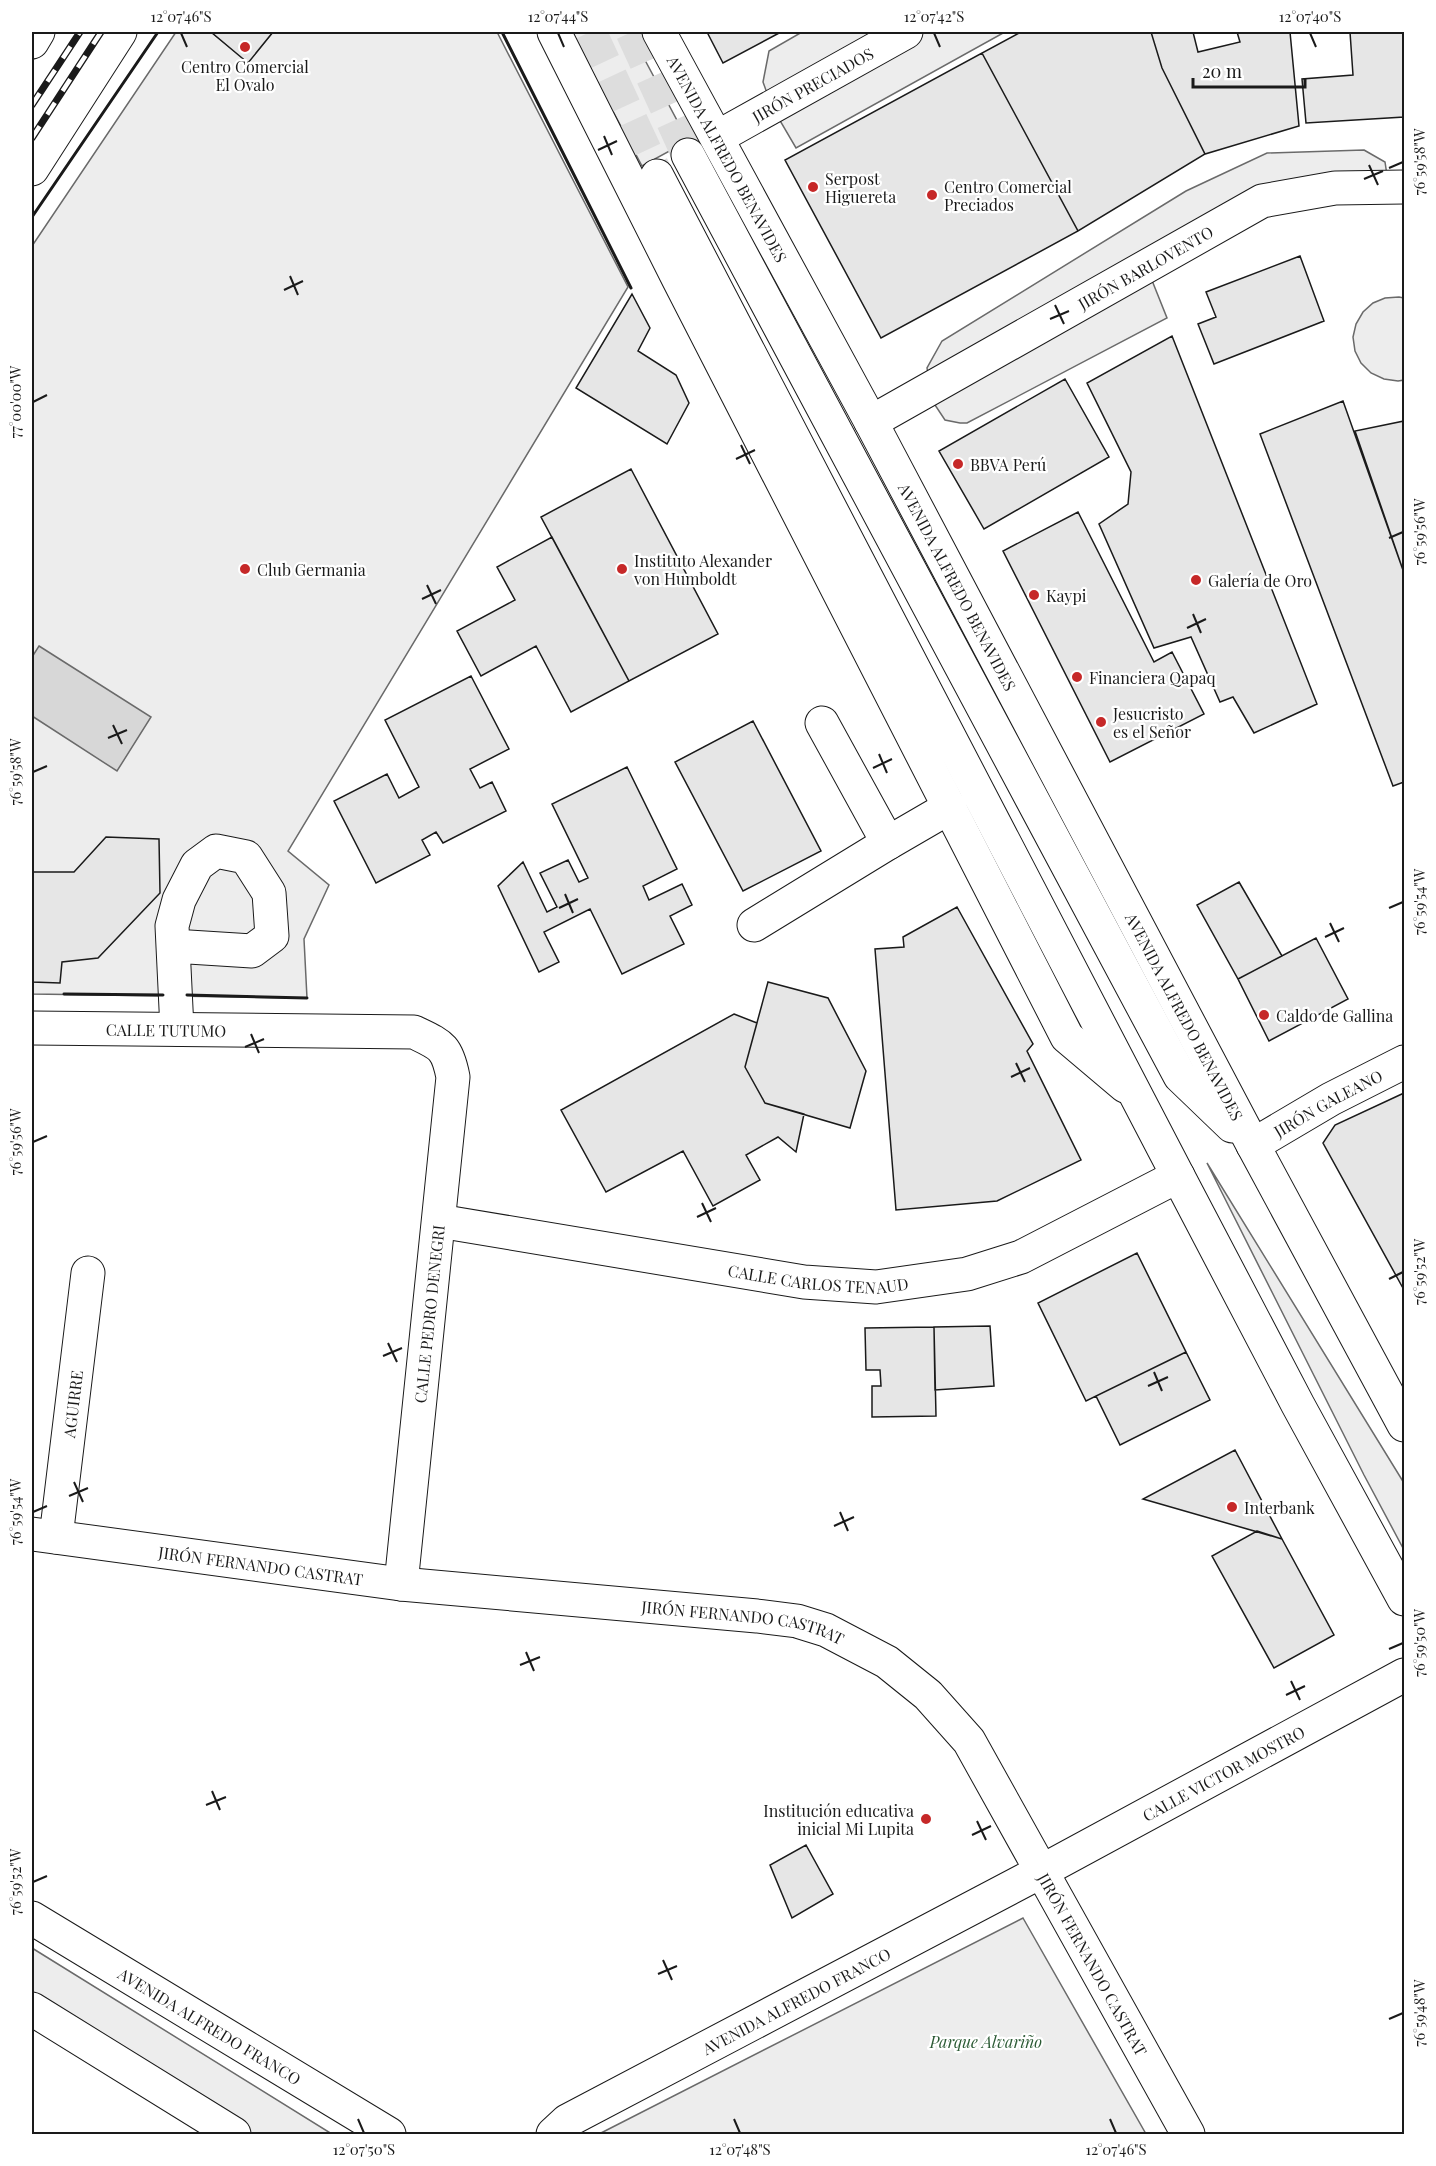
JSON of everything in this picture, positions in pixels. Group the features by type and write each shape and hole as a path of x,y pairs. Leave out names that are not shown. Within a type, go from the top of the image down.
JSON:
{"street":[{"path":"32,42 38,32"},
{"path":"32,169 120,32"},
{"path":"554,32 1067,1036 1137,1095"},
{"name":"AVENIDA ALFREDO BENAVIDES","path":"659,32 871,422 1253,1145 1404,1425"},
{"name":"JIRÓN PRECIADOS","path":"717,137 906,32"},
{"name":"AVENIDA ALFREDO BENAVIDES","path":"688,155 1180,1076 1253,1145"},
{"path":"657,177 1178,1176 1404,1599"},
{"name":"JIRÓN BARLOVENTO","path":"871,422 1262,201 1335,188 1404,188"},
{"path":"822,723 888,843"},
{"path":"754,925 950,807"},
{"path":"173,946 177,1029"},
{"name":"CALLE TUTUMO","path":"32,1028 414,1032 441,1045"},
{"name":"CALLE PEDRO DENEGRI","path":"401,1584 453,1077 450,1062 441,1045"},
{"name":"JIRÓN GALEANO","path":"1253,1145 1322,1104 1404,1062"},
{"name":"CALLE CARLOS TENAUD","path":"439,1221 804,1282 876,1287 967,1274 1021,1257 1178,1176"},
{"name":"AGUIRRE","path":"44,1536 88,1273"},
{"name":"JIRÓN FERNANDO CASTRAT","path":"44,1536 401,1584 757,1616 796,1621 826,1630 887,1662 928,1695 969,1742 1188,2134"},
{"name":"CALLE VICTOR MOSTRO","path":"1042,1871 1404,1674"},
{"name":"AVENIDA ALFREDO FRANCO","path":"530,2134 560,2128 1042,1871"},
{"name":"AVENIDA ALFREDO FRANCO","path":"32,1918 389,2134"},
{"path":"32,2009 234,2134"}],"shaded area":[{"name":"Club Germania","path":"176,32 211,32 248,62 273,32 497,32 628,287 288,851 329,885 304,939 307,998 32,994 32,246"},
{"path":"571,32 630,32 688,141 642,166"},
{"path":"802,32 1005,32 796,148 772,107 763,82 769,51"},
{"path":"1364,150 1385,162 1388,182 1332,180 1143,258 1167,318 967,423 945,420 933,402 927,368 942,341 1186,191 1267,153"},
{"path":"1385,298 1404,298 1404,380 1398,381 1384,379 1371,373 1361,363 1355,351 1353,337 1356,324 1363,312 1373,303"},
{"path":"39,646 151,717 117,771 32,716 32,657"},
{"path":"1207,1163 1404,1483 1404,1550 1364,1475"},
{"name":"Parque Alvariño","path":"1023,1918 1146,2134 599,2134"},
{"path":"32,1948 332,2134 245,2134 32,1998"}],"building":[{"name":"Centro Comercial El Ovalo","path":"211,32 273,32 248,63"},
{"path":"707,32 781,32 723,63"},
{"path":"1021,32 1151,32 1162,68 1205,154 1078,231 982,53"},
{"path":"1151,32 1193,32 1198,52 1240,42 1237,32 1290,32 1299,126 1205,154 1162,68"},
{"path":"1350,32 1404,32 1404,117 1306,123 1302,79 1353,75"},
{"name":"Centro Comercial Preciados","path":"982,53 1078,231 881,338 785,160"},
{"path":"1300,256 1324,321 1214,364 1198,324 1216,317 1206,292"},
{"path":"632,294 650,328 638,351 676,375 689,403 667,444 576,388"},
{"name":"Galería de Oro","path":"1172,336 1317,704 1254,733 1233,697 1220,702 1191,637 1154,648 1099,524 1128,504 1131,472 1087,383"},
{"path":"1065,379 1109,457 984,529 939,451"},
{"path":"1343,401 1404,573 1404,782 1393,786 1260,434"},
{"path":"1404,421 1404,573 1355,431"},
{"path":"631,469 718,634 629,681 541,517"},
{"path":"1078,512 1154,662 1172,652 1204,714 1110,762 1003,551"},
{"path":"552,537 629,681 571,712 536,646 481,676 457,631 515,600 497,567"},
{"path":"471,676 509,749 470,769 480,788 492,782 506,811 443,843 436,832 422,840 430,855 376,883 334,801 387,774 399,798 419,787 385,720"},
{"path":"753,721 821,851 743,891 675,762"},
{"path":"627,767 677,869 643,886 649,900 682,884 692,905 670,916 684,944 622,974 590,909 544,932 559,962 539,972 498,886 523,862 547,912 557,907 540,873 568,860 579,882 588,878 552,804"},
{"path":"106,837 159,839 160,893 98,958 62,962 60,983 32,982 32,872 74,872"},
{"path":"1239,882 1282,956 1238,979 1197,905"},
{"path":"957,907 1033,1044 1027,1051 1081,1160 997,1201 896,1210 875,949 904,947 903,937"},
{"path":"1316,938 1348,999 1269,1041 1238,979"},
{"path":"768,982 828,998 866,1071 850,1128 765,1103 745,1067"},
{"path":"734,1014 757,1023 745,1067 765,1103 804,1114 796,1152 778,1137 746,1155 760,1180 713,1206 683,1151 606,1192 561,1110"},
{"path":"1404,1093 1404,1290 1323,1143 1335,1125"},
{"path":"1137,1253 1186,1352 1086,1401 1038,1303"},
{"path":"990,1326 994,1386 935,1390 934,1327"},
{"path":"934,1327 936,1416 872,1417 872,1386 881,1386 880,1370 866,1370 865,1328"},
{"path":"1186,1352 1210,1400 1120,1445 1096,1396"},
{"path":"1235,1450 1282,1539 1143,1499"},
{"path":"1257,1531 1282,1539 1334,1635 1274,1668 1212,1556"},
{"path":"806,1845 833,1894 792,1918 770,1865"}],"tunnel":[{"path":"590,32 657,176"},
{"path":"632,32 688,155"}],"railway":[{"path":"32,105 80,32"},
{"path":"32,138 101,32"}],"wall":[{"path":"32,217 158,32"},
{"path":"502,32 631,288"},
{"path":"64,994 163,995"},
{"path":"187,995 307,998"}],"place":[{"name":"Centro Comercial El Ovalo","path":"245,47"},
{"name":"Serpost Higuereta","path":"813,187"},
{"name":"Centro Comercial Preciados","path":"932,195"},
{"name":"BBVA Perú","path":"958,464"},
{"name":"Club Germania","path":"245,569"},
{"name":"Instituto Alexander von Humboldt","path":"622,569"},
{"name":"Galería de Oro","path":"1196,580"},
{"name":"Kaypi","path":"1034,595"},
{"name":"Financiera Qapaq","path":"1077,677"},
{"name":"Jesucristo es el Señor","path":"1101,722"},
{"name":"Caldo de Gallina","path":"1264,1015"},
{"name":"Interbank","path":"1232,1507"},
{"name":"Institución educativa inicial Mi Lupita","path":"926,1819"}]}
